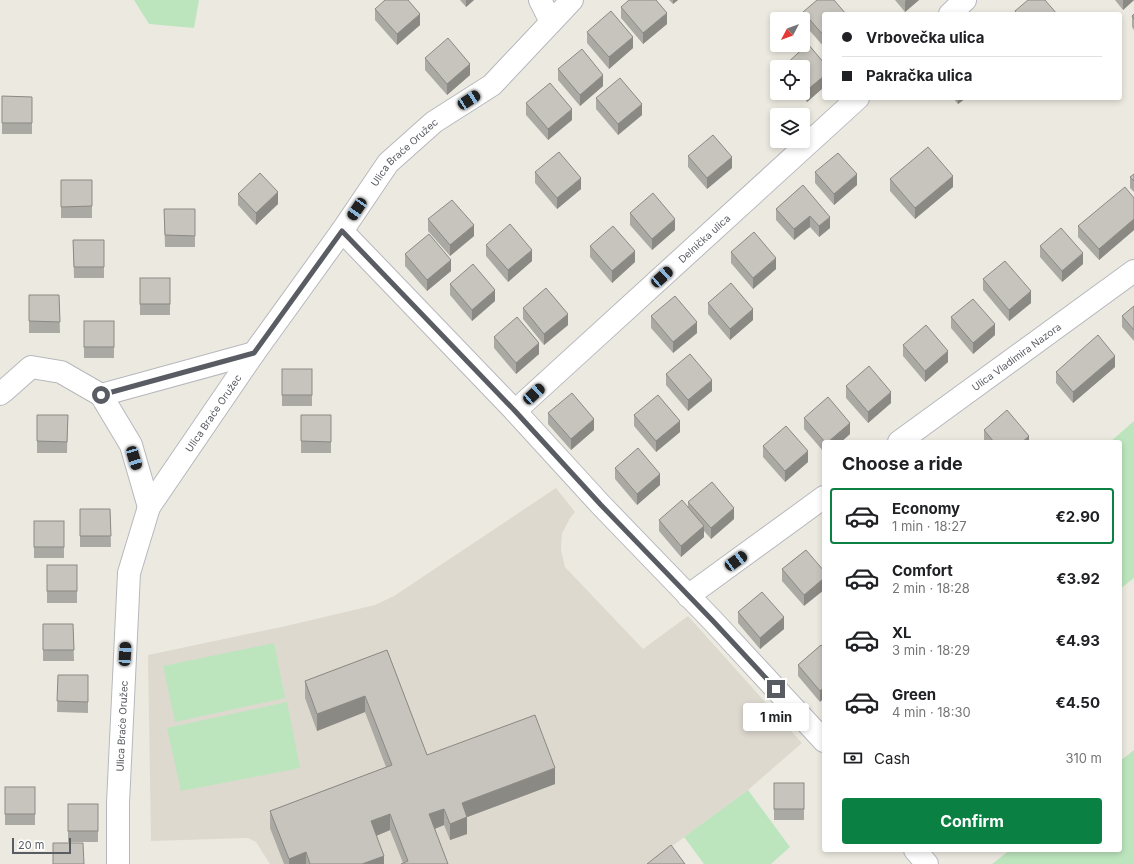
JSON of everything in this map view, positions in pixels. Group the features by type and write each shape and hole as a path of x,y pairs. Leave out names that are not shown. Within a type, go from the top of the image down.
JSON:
{"street":[{"path":"540,0 551,22"},
{"name":"Ulica Braće Oružec","path":"118,864 118,803 129,573 149,507 254,353 342,231 388,163 434,122 492,85 572,0"},
{"path":"952,12 965,0"},
{"name":"Delnička ulica","path":"515,411 856,100"},
{"path":"342,231 515,411 601,505 713,621 822,739"},
{"name":"Ulica Vladimira Nazora","path":"902,440 1134,271"},
{"path":"101,395 254,353"},
{"path":"0,394 31,367 61,372 101,395 131,445 149,507"},
{"path":"688,596 822,498"}],"shaded area":[{"path":"556,488 575,512 570,518 562,534 561,550 565,567 643,649 688,616 802,743 748,790 648,864 270,864 256,842 248,838 151,841 148,655 286,626 375,605 394,596"}],"green space":[{"path":"134,0 199,0 194,28 149,24"},
{"path":"1134,421 1134,578 1122,587 1122,440 1112,440"},
{"path":"274,643 285,698 175,722 163,666"},
{"path":"287,702 300,768 181,791 167,728"},
{"path":"1134,750 1134,864 992,864 1007,852 1122,852 1122,759"},
{"path":"748,790 790,847 771,864 704,864 684,837"}],"building":[{"path":"385,0 408,0 420,14 397,34 375,9"},
{"path":"629,0 656,0 667,13 643,33 621,7"},
{"path":"817,0 834,0 844,12 822,12 822,34 810,20 810,12 803,12"},
{"path":"1028,0 1045,0 1055,12 1016,12"},
{"path":"611,11 633,37 609,57 587,32"},
{"path":"448,38 470,64 447,84 425,58"},
{"path":"810,46 822,61 822,78 810,88 810,60 790,60 799,52 810,52"},
{"path":"582,49 603,75 580,95 558,69"},
{"path":"620,78 642,104 618,124 596,98"},
{"path":"550,83 572,109 548,129 526,103"},
{"path":"2,96 32,97 32,123 2,123"},
{"path":"713,135 732,157 707,178 688,156"},
{"path":"928,147 953,176 915,208 890,179"},
{"path":"559,152 581,178 557,198 535,172"},
{"path":"838,153 857,174 834,194 815,172"},
{"path":"260,173 278,192 256,213 238,194"},
{"path":"1134,174 1134,181 1130,177"},
{"path":"61,180 92,180 92,206 61,207"},
{"path":"803,185 830,217 819,226 810,216 794,229 776,209"},
{"path":"1125,187 1134,198 1134,219 1099,249 1078,226"},
{"path":"653,193 675,219 652,239 630,213"},
{"path":"452,200 474,225 450,245 428,219"},
{"path":"164,209 195,209 195,236 165,235"},
{"path":"510,224 532,250 508,270 486,245"},
{"path":"613,226 635,251 612,271 590,246"},
{"path":"1061,228 1083,253 1062,271 1040,246"},
{"path":"754,232 776,258 753,278 731,252"},
{"path":"429,234 451,260 427,280 405,254"},
{"path":"73,240 104,240 104,267 74,267"},
{"path":"1005,261 1031,291 1009,310 983,279"},
{"path":"473,264 495,290 472,310 450,284"},
{"path":"140,278 170,278 170,304 140,304"},
{"path":"731,283 753,309 730,329 708,303"},
{"path":"546,288 568,314 544,334 523,308"},
{"path":"29,295 59,295 60,322 29,321"},
{"path":"675,296 697,322 673,342 651,316"},
{"path":"973,299 995,324 973,343 951,317"},
{"path":"1134,306 1134,330 1122,316"},
{"path":"517,317 539,343 516,363 494,337"},
{"path":"84,321 114,321 114,347 84,347"},
{"path":"926,325 948,351 925,371 903,345"},
{"path":"1098,335 1115,356 1073,392 1056,372"},
{"path":"690,354 712,380 688,400 666,374"},
{"path":"869,366 891,392 868,412 846,386"},
{"path":"282,369 312,369 312,395 282,395"},
{"path":"572,393 594,419 571,439 548,413"},
{"path":"658,395 680,421 656,441 634,415"},
{"path":"828,397 850,423 830,440 823,440 804,418"},
{"path":"1007,410 1029,436 1024,440 992,440 984,430"},
{"path":"37,415 68,415 67,442 37,441"},
{"path":"301,415 331,415 331,442 301,441"},
{"path":"786,426 808,451 785,471 763,446"},
{"path":"638,448 660,474 637,494 615,468"},
{"path":"712,482 734,508 711,528 688,502"},
{"path":"682,500 704,526 681,546 659,520"},
{"path":"80,509 110,509 111,536 80,536"},
{"path":"34,521 64,521 64,547 34,547"},
{"path":"806,550 822,569 822,580 804,595 782,569"},
{"path":"47,565 77,565 77,591 47,591"},
{"path":"762,592 784,617 760,638 738,612"},
{"path":"43,624 73,624 74,650 43,650"},
{"path":"821,645 822,646 822,689 820,691 798,665"},
{"path":"387,650 427,755 535,715 555,768 462,803 467,817 450,824 444,809 429,814 448,864 401,864 408,861 390,814 371,821 384,856 362,864 310,864 306,852 289,859 270,811 392,765 365,696 317,714 305,681"},
{"path":"58,675 88,675 88,702 57,701"},
{"path":"774,783 804,783 804,809 774,809"},
{"path":"5,787 35,787 35,814 5,814"},
{"path":"68,804 98,804 98,831 68,831"},
{"path":"53,843 83,843 84,864 53,864"},
{"path":"671,845 685,864 647,864"}],"route":[{"path":"101,395 254,353 342,231 515,411 601,505 713,621 776,689"}]}
